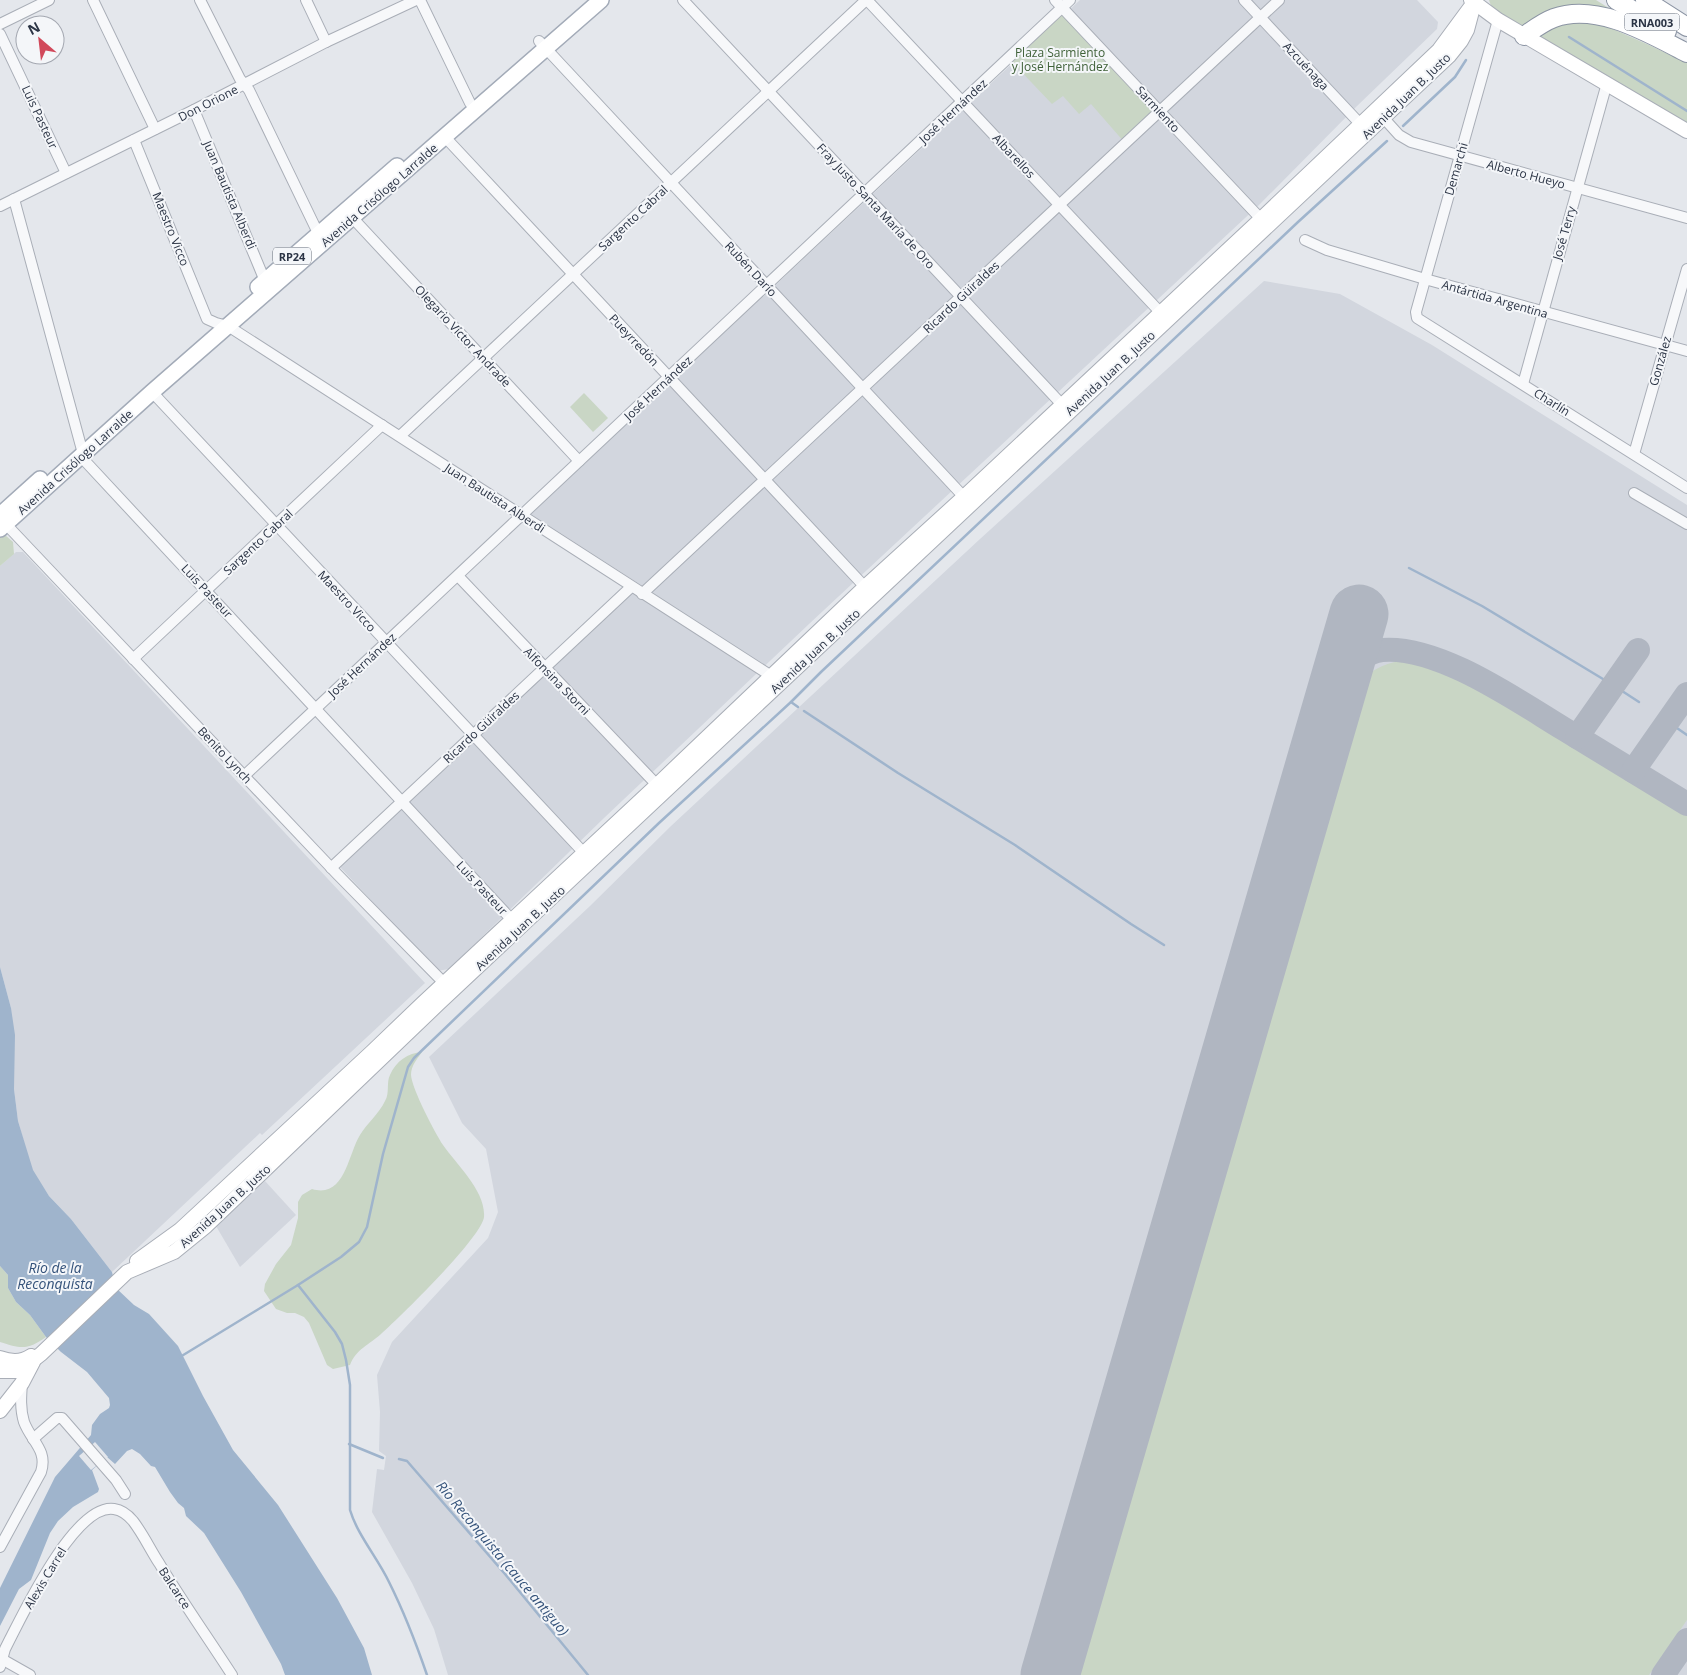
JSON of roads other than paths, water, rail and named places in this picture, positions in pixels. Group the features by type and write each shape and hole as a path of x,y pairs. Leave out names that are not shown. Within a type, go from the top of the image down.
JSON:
{"highway":[{"name":"RNA003","path":"1616,0 1687,44"},
{"name":"RNA003","path":"1645,0 1687,27"},
{"path":"1668,0 1687,15"},
{"path":"1524,36 1554,18 1565,15 1589,14 1620,22 1687,53"}],"main road":[{"name":"Avenida Crisólogo Larralde","path":"2,521 217,323 318,233 349,214 473,107 542,45 586,0"},
{"name":"Avenida Crisólogo Larralde","path":"542,45 600,0"},
{"path":"1473,0 1498,20 1524,36 1687,130"},
{"name":"Avenida Juan B. Justo","path":"39,1354 125,1271 174,1252 206,1226 448,987 1380,113 1449,56 1467,30 1473,0"},
{"name":"Avenida Crisólogo Larralde","path":"82,448 152,392 217,323 445,137 473,107"},
{"name":"Avenida Juan B. Justo","path":"448,987 512,920 657,785 776,679 865,587 964,496 1065,408 1160,312 1261,218 1364,128"},
{"path":"0,1358 8,1361 21,1361 39,1354"},
{"path":"0,1371 16,1371 39,1354"},
{"path":"0,1411 22,1383 39,1354"}],"street":[{"path":"0,24 49,0"},
{"path":"93,0 155,129"},
{"path":"200,0 240,79 249,90 318,233"},
{"path":"306,0 326,42"},
{"name":"Don Orione","path":"0,206 326,42 416,0"},
{"path":"420,0 473,107"},
{"name":"Fray Justo Santa María de Oro","path":"683,0 1065,408"},
{"name":"Sargento Cabral","path":"400,436 867,0"},
{"name":"Albarellos","path":"867,0 1160,312"},
{"name":"José Hernández","path":"244,776 962,102 1059,4 1070,0"},
{"name":"Azcuénaga","path":"1244,0 1364,128"},
{"name":"Ricardo Güiraldes","path":"642,594 1279,0"},
{"name":"Sarmiento","path":"1059,4 1261,218"},
{"name":"Demarchi","path":"1417,318 1416,312 1498,20"},
{"name":"Luis Pasteur","path":"0,34 66,173"},
{"name":"Rubén Darío","path":"542,45 964,496"},
{"name":"José Terry","path":"1523,384 1607,83"},
{"name":"Juan Bautista Alberdi","path":"194,110 265,281"},
{"name":"Alberto Hueyo","path":"1380,113 1403,138 1459,156 1687,218"},
{"name":"Pueyrredón","path":"445,137 865,587"},
{"name":"Maestro Vicco","path":"134,140 217,323"},
{"name":"Luis Pasteur","path":"14,199 85,462 512,920"},
{"name":"Olegario Víctor Andrade","path":"349,214 580,461"},
{"name":"Antártida Argentina","path":"1305,240 1327,250 1425,279 1687,351"},
{"name":"González","path":"1634,454 1687,269"},
{"name":"Charlín","path":"1417,318 1687,488"},
{"name":"Juan Bautista Alberdi","path":"217,323 400,436 776,679"},
{"name":"Maestro Vicco","path":"152,392 584,853"},
{"name":"Sargento Cabral","path":"133,659 382,425"},
{"path":"1634,492 1687,524"},
{"name":"Benito Lynch","path":"2,521 331,868 448,987"},
{"name":"Alfonsina Storni","path":"458,576 657,785"},
{"name":"Ricardo Güiraldes","path":"331,868 631,587"},
{"path":"0,1547 43,1464 43,1455 24,1423 22,1383"},
{"path":"32,1439 57,1418 62,1418 101,1462 125,1494"},
{"name":"Alexis Carrel","path":"1,1661 10,1639 59,1551 87,1521 101,1511 113,1509"},
{"name":"Balcarce","path":"113,1509 126,1514 132,1520 163,1571 232,1675"},
{"path":"1,1661 30,1675"}],"water":[{"name":"Río de la Reconquista","path":"0,967 11,1008 15,1035 14,1089 18,1121 33,1170 49,1196 71,1219 112,1272 116,1288 134,1305 149,1314 178,1346 233,1450 278,1505 337,1598 364,1648 372,1675 285,1675 281,1664 241,1592 204,1533 186,1516 184,1508 170,1492 155,1467 151,1466 140,1454 132,1449 127,1451 115,1464 107,1457 92,1470 99,1489 98,1492 73,1507 58,1521 50,1533 31,1580 19,1589 0,1626 0,1588 55,1477 91,1435 92,1425 110,1405 109,1398 87,1372 61,1352 46,1337 30,1315 16,1302 8,1288 8,1275 0,1266"}],"waterway":[{"path":"1569,37 1687,111"},
{"path":"1403,126 1455,77 1466,60"},
{"path":"180,1357 298,1285 341,1257 359,1242 367,1227 383,1154 408,1067 414,1058 659,823 791,702 1298,222 1387,141"},
{"path":"1409,568 1482,606 1603,679"},
{"path":"1619,689 1639,702"},
{"path":"791,702 798,707"},
{"path":"804,711 898,773 1015,845 1164,945"},
{"path":"1674,726 1687,735"},
{"path":"298,1285 335,1332 342,1344 350,1385 350,1510 353,1520 394,1593 427,1675"},
{"path":"349,1444 383,1458"},
{"name":"Río Reconquista (cauce antiguo)","path":"399,1459 407,1461 505,1574 588,1675"}],"park label":[{"name":"Plaza Sarmiento y José Hernández","path":"1060,59"}]}
